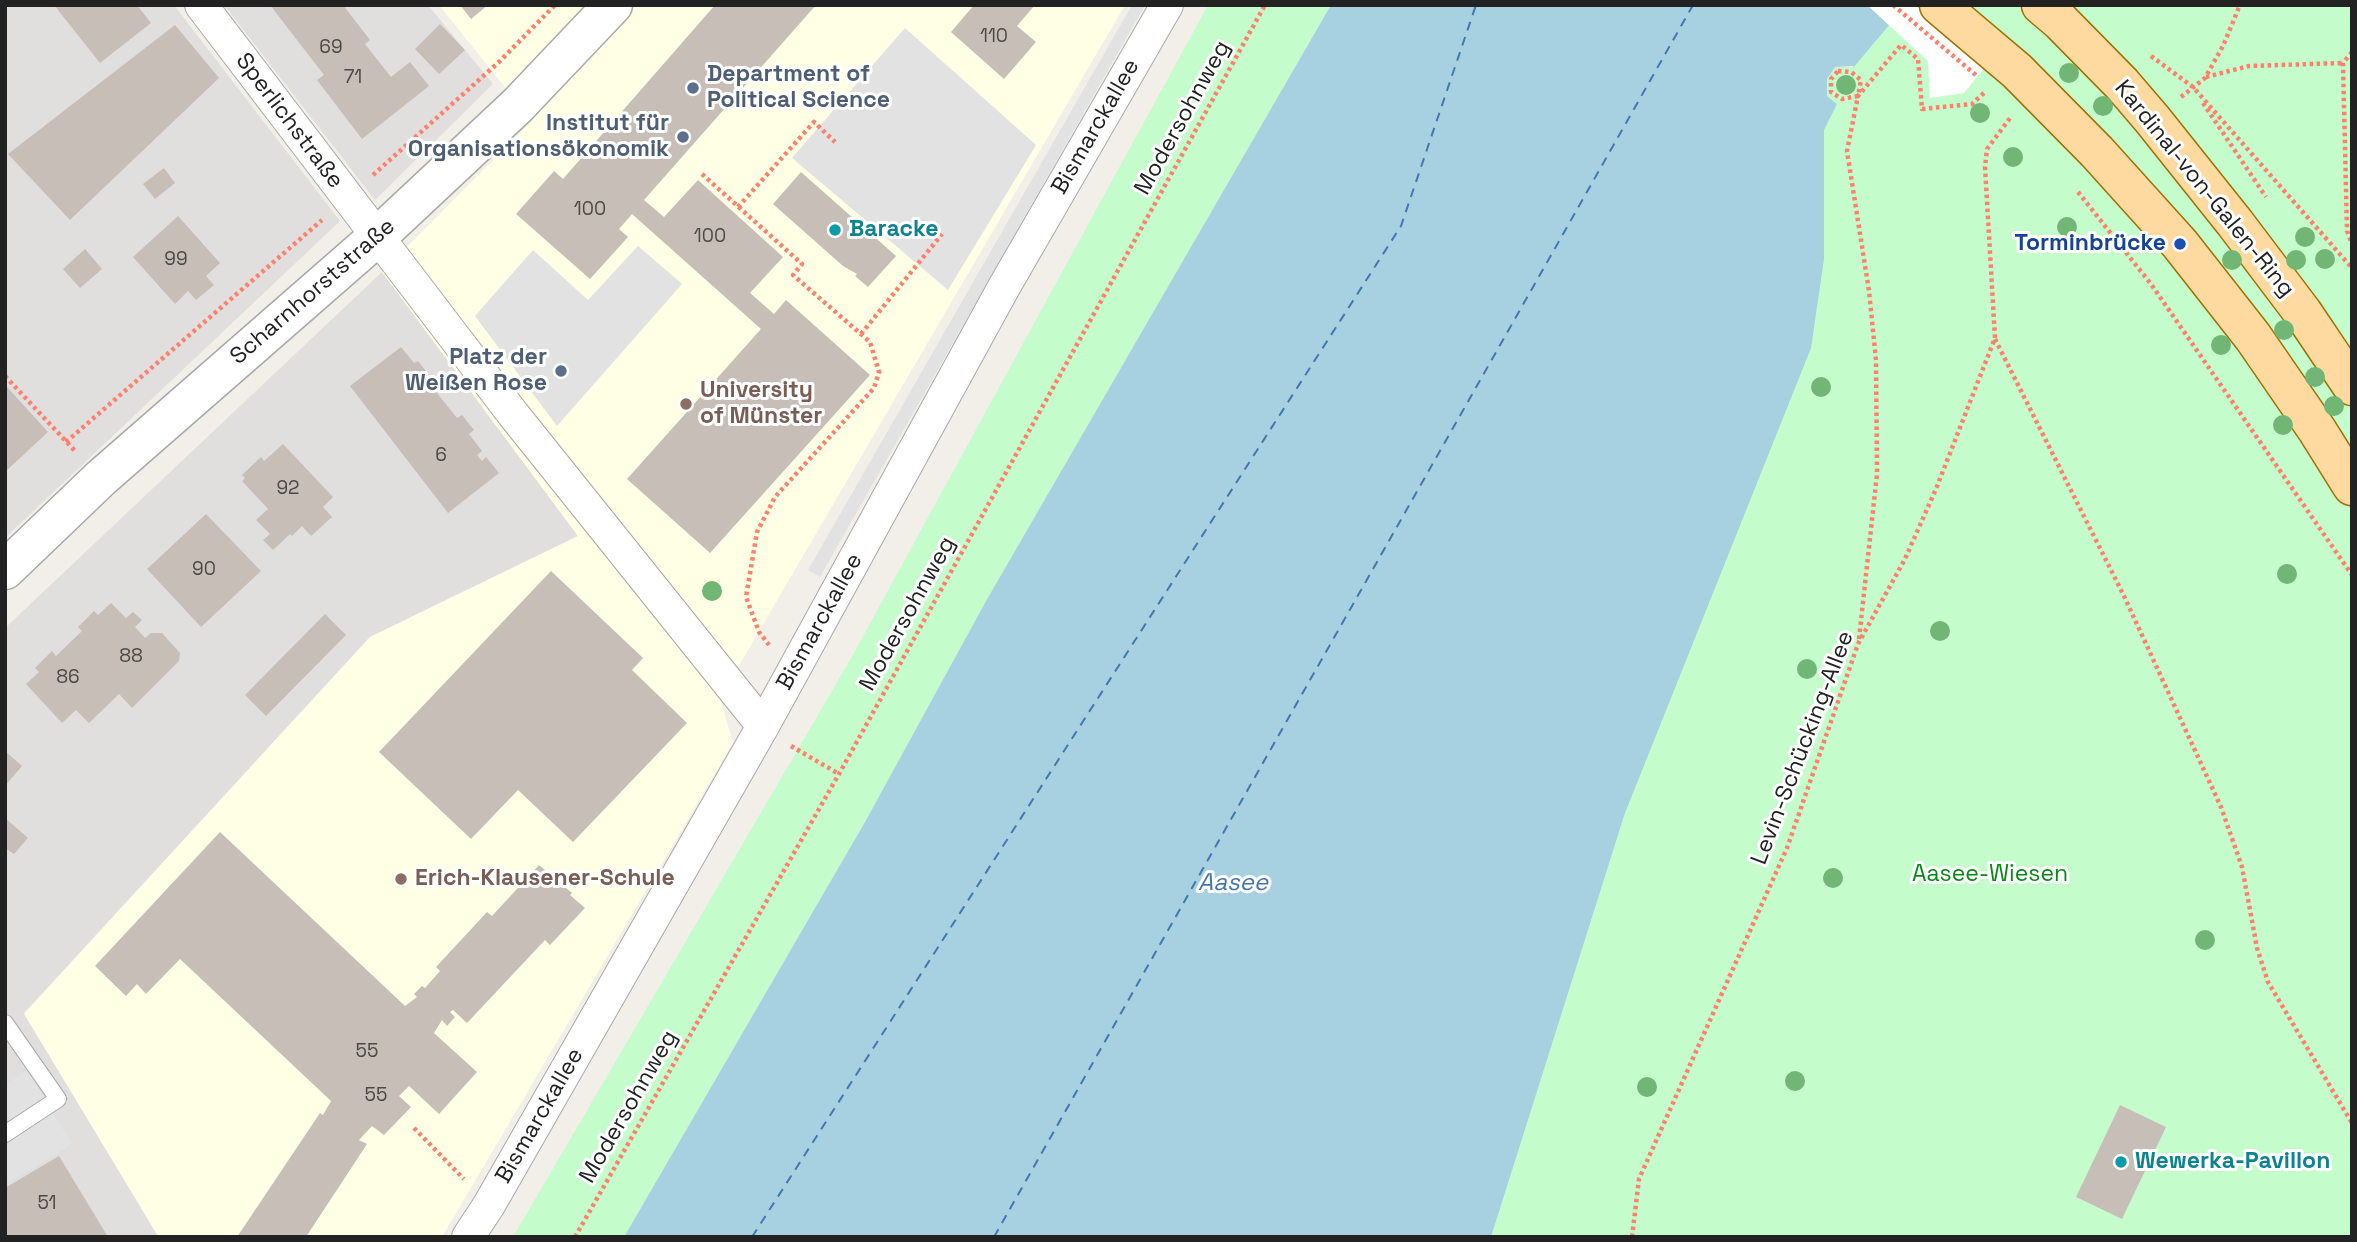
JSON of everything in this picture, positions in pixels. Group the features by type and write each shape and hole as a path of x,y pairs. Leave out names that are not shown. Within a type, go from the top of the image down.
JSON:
{"main road":[{"path":"1938,5 1988,72 2097,152 2180,244 2253,337 2352,486"},
{"name":"Kardinal-von-Galen-Ring","path":"2041,5 2096,58 2152,119 2303,313 2352,386"}],"street":[{"name":"Sperlichstraße","path":"201,5 377,237"},
{"name":"Scharnhorststraße","path":"5,570 101,478 377,237 518,105 613,5"},
{"name":"Bismarckallee","path":"468,1237 774,734 793,672 1004,287 1167,5"},
{"path":"377,237 513,414 774,734"}],"lane":[{"path":"5,1023 58,1100 5,1134"}],"path":[{"path":"5,376 66,442 347,198 500,61 555,5"},
{"name":"Modersohnweg","path":"575,1237 839,774 1265,5"},
{"path":"1858,643 1877,461 1874,347 1869,291 1847,151 1858,96 1861,80 1851,72 1838,71 1831,79 1831,92 1842,99 1858,96 1901,45 1918,59 1922,109 1972,104 1988,72 1893,5"},
{"path":"2240,5 2223,46 2205,78 2249,66 2343,63"},
{"path":"2352,52 2343,63 2347,231 2352,244"},
{"path":"2193,87 2352,268"},
{"name":"Levin-Schücking-Allee","path":"1632,1237 1639,1179 1787,848 1858,643 1905,559 1936,489 1995,338 1985,167 1987,149 2015,111"},
{"path":"738,207 814,122 835,142"},
{"path":"702,174 802,264 793,275 870,342 879,372 874,387 775,497 757,532 746,597 759,632 793,672"},
{"path":"2074,187 2151,284 2352,575"},
{"path":"861,334 942,234"},
{"path":"1995,338 2124,596 2221,807 2242,867 2258,948 2268,982 2352,1123"},
{"path":"774,734 839,774"},
{"path":"414,1128 489,1205"}],"shaded area":[{"path":"5,5 174,5 340,221 5,538"},
{"path":"224,5 428,5 493,84 375,200"},
{"path":"439,5 1125,5 720,698 733,743 442,1237 159,1237 24,1014 370,637 578,536 382,272 532,121"},
{"path":"1132,5 1145,5 820,577 808,570"},
{"path":"905,28 1036,145 948,290 792,158"},
{"name":"Platz der Weißen Rose","path":"638,246 682,284 557,426 475,316 533,250 588,300"},
{"path":"382,272 578,536 370,637 24,1013 158,1237 5,1237 5,628"},
{"path":"27,1070 72,1144 5,1185 5,1085"}],"green space":[{"path":"1208,5 1331,5 986,601 865,822 624,1237 513,1237 850,660"},
{"name":"Aasee-Wiesen","path":"1906,5 2352,5 2352,1237 1491,1237 1625,813 1824,259 1824,130 1837,104 1827,96 1827,79 1835,67 1854,67"}],"water":[{"name":"Aasee","path":"1331,5 1906,5 1854,67 1835,67 1827,79 1827,96 1837,104 1824,130 1824,259 1811,348 1625,813 1491,1237 624,1237 865,822 986,601"}],"pier":[{"path":"1867,5 1968,5 2008,39 1964,93 1930,98 1928,61"}],"building":[{"path":"54,5 137,5 151,23 100,63"},
{"path":"270,5 343,5 370,40 365,44 391,77 410,62 429,86 362,139 317,80 324,75"},
{"path":"460,5 488,5 471,19"},
{"path":"715,5 816,5 644,200 664,217 698,180 783,257 750,293 774,314 786,300 870,375 710,553 627,479 761,329 632,214 619,229 628,237 590,279 516,214 554,171 563,179"},
{"path":"974,5 1035,5 1017,26 1036,42 1004,79 951,32"},
{"path":"440,24 465,50 439,74 415,49"},
{"path":"175,25 219,78 70,220 8,154"},
{"path":"164,168 175,183 155,199 143,184"},
{"name":"Baracke","path":"801,172 896,256 868,287 855,276 857,274 843,266 773,204"},
{"path":"178,216 220,263 206,276 214,285 196,300 188,291 175,304 133,257"},
{"path":"85,249 102,269 80,288 63,269"},
{"path":"401,347 414,363 418,361 429,375 425,378 457,418 462,415 474,430 469,434 482,451 477,455 482,461 486,457 499,473 448,513 350,386"},
{"path":"7,387 48,432 5,472 5,389"},
{"path":"283,444 333,497 323,507 332,517 311,536 302,526 273,550 263,540 270,534 256,520 268,509 242,481 245,478 242,475 261,457 264,461"},
{"path":"206,514 261,571 201,627 147,569"},
{"path":"551,571 643,658 632,670 687,723 573,842 518,790 471,839 379,752"},
{"path":"111,603 126,618 133,612 142,620 135,627 145,638 151,633 162,633 180,653 179,661 132,708 119,694 89,723 76,710 62,723 26,684 39,672 35,668 52,651 56,656 82,631 78,627 94,611 98,615"},
{"path":"325,614 346,635 266,716 245,695"},
{"path":"5,751 22,766 5,786"},
{"path":"5,818 28,838 14,854 5,848"},
{"path":"220,832 405,1006 417,997 414,994 422,986 425,988 440,971 436,967 487,912 492,916 539,865 585,908 550,945 545,940 467,1023 453,1010 450,1012 455,1017 447,1026 442,1020 434,1033 477,1072 439,1114 409,1086 399,1096 411,1107 384,1135 372,1126 359,1140 367,1144 306,1237 237,1237 320,1113 323,1115 331,1101 180,959 146,994 137,984 126,996 95,966"},
{"name":"Wewerka-Pavillon","path":"2120,1105 2166,1127 2122,1219 2076,1197"},
{"path":"59,1156 108,1237 5,1237 5,1188"}],"ferry route":[{"path":"752,1237 1401,226 1476,5"},
{"path":"994,1237 1693,5"}],"place":[{"name":"Department of Political Science","path":"693,88"},
{"name":"Institut für Organisationsökonomik","path":"683,137"},
{"name":"Baracke","path":"835,230"},
{"name":"Torminbrücke","path":"2180,244"},
{"name":"Platz der Weißen Rose","path":"561,371"},
{"name":"University of Münster","path":"686,404"},
{"name":"Erich-Klausener-Schule","path":"401,879"},
{"name":"Wewerka-Pavillon","path":"2121,1162"}]}
